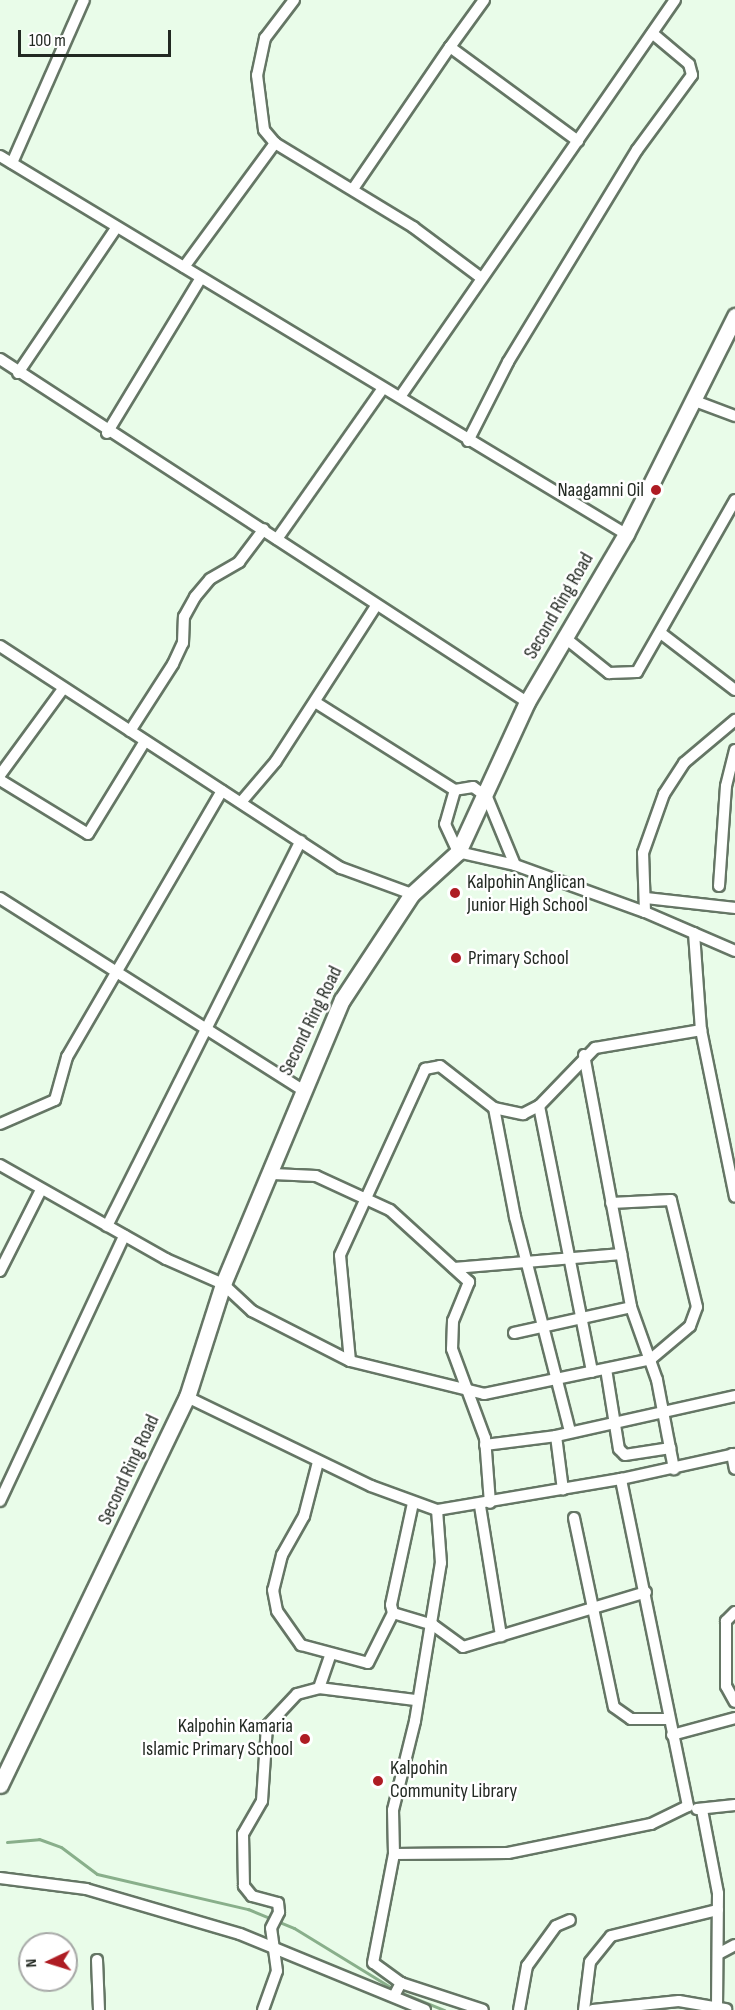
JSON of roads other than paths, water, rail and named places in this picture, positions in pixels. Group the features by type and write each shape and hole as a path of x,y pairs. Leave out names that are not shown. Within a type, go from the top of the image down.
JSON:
{"street":[{"path":"12,163 84,0"},
{"path":"294,0 265,38 257,75 262,122 275,143 353,189 480,277"},
{"path":"353,189 484,0"},
{"path":"400,397 480,277 578,141 675,0"},
{"path":"468,441 508,362 637,150 692,75 689,64 652,33"},
{"path":"450,47 578,141"},
{"path":"184,267 275,143"},
{"path":"0,156 400,397 468,441 626,534"},
{"path":"18,373 117,227"},
{"path":"107,433 201,278"},
{"name":"Second Ring Road","path":"0,1785 187,1397 223,1284 273,1174 301,1089 342,1000 412,894 458,852 487,797 527,702 626,534 735,316"},
{"path":"0,359 107,433 264,529 376,606 527,702"},
{"path":"277,539 383,388"},
{"path":"695,400 735,416"},
{"path":"564,637 593,664 619,676 637,672 662,634 735,500"},
{"path":"130,731 173,664 183,643 184,617 195,597 210,579 239,562 264,529"},
{"path":"242,801 315,702 376,606"},
{"path":"662,634 735,690"},
{"path":"0,646 222,791 242,801 341,868 412,894"},
{"path":"63,689 0,777 88,834 145,741"},
{"path":"315,702 455,790 473,787 487,797 514,866"},
{"path":"645,912 643,854 664,794 684,763 735,720"},
{"path":"719,886 726,786 735,750"},
{"path":"455,790 445,824 458,852 514,866 645,912 735,951"},
{"path":"0,1124 55,1100 67,1056 222,791"},
{"path":"107,1226 301,841"},
{"path":"0,898 301,1089"},
{"path":"646,898 735,908"},
{"path":"694,933 701,1030 734,1182 735,1197"},
{"path":"350,1361 337,1266 364,1198 425,1070 440,1066 494,1108 514,1115 539,1106 584,1055 595,1048 701,1030"},
{"path":"584,1055 631,1307 651,1359 674,1469"},
{"path":"539,1106 592,1372"},
{"path":"494,1108 528,1264 570,1431"},
{"path":"0,1165 123,1236 223,1284 252,1311 350,1361 471,1392 558,1379 651,1359 690,1326 697,1307 675,1207 664,1198 611,1203"},
{"path":"273,1174 316,1176 401,1216 406,1227 469,1282 453,1321 452,1349 471,1392 485,1445 485,1504 501,1635"},
{"path":"0,1271 41,1190"},
{"path":"0,1501 123,1236"},
{"path":"454,1268 528,1264 621,1254"},
{"path":"514,1333 631,1307"},
{"path":"606,1369 614,1420 625,1455 670,1448"},
{"path":"485,1445 556,1436 614,1420 735,1396"},
{"path":"187,1397 318,1462 413,1503 437,1510 564,1490 674,1469 734,1454 735,1469"},
{"path":"556,1436 564,1490"},
{"path":"318,1462 304,1516 282,1556 273,1590 277,1611 302,1645 330,1656 372,1660 393,1613 413,1503"},
{"path":"621,1479 646,1592 672,1735 688,1806"},
{"path":"425,2010 397,1990 373,1963 394,1854 393,1810 433,1625 443,1552 437,1510"},
{"path":"574,1518 614,1707 631,1719 669,1719"},
{"path":"393,1613 433,1625 463,1647 646,1592"},
{"path":"735,1612 726,1621 726,1686 735,1702"},
{"path":"319,1688 330,1656"},
{"path":"263,2010 274,1989 276,1947 271,1928 279,1912 278,1903 252,1896 244,1886 243,1833 262,1801 267,1726 297,1694 319,1688 415,1700"},
{"path":"672,1735 735,1718"},
{"path":"394,1854 508,1854 651,1824 688,1806 702,1810 735,1805"},
{"path":"593,2010 679,2001 724,2009 718,1910 702,1810"},
{"path":"0,1878 86,1889 276,1947 397,1990 483,2010"},
{"path":"584,2010 590,1962 611,1936 718,1910"},
{"path":"519,2010 527,1966 556,1926 570,1920"},
{"path":"720,1953 735,1945"},
{"path":"97,1960 99,2010"}],"waterway":[{"path":"7,1842 39,1839 61,1847 97,1874 248,1909 294,1928 397,1991 444,2010"}],"place":[{"name":"Naagamni Oil","path":"656,490"},
{"name":"Kalpohin Anglican Junior High School","path":"455,893"},
{"name":"Primary School","path":"456,958"},
{"name":"Kalpohin Kamaria Islamic Primary School","path":"305,1739"},
{"name":"Kalpohin Community Library","path":"378,1781"}]}
